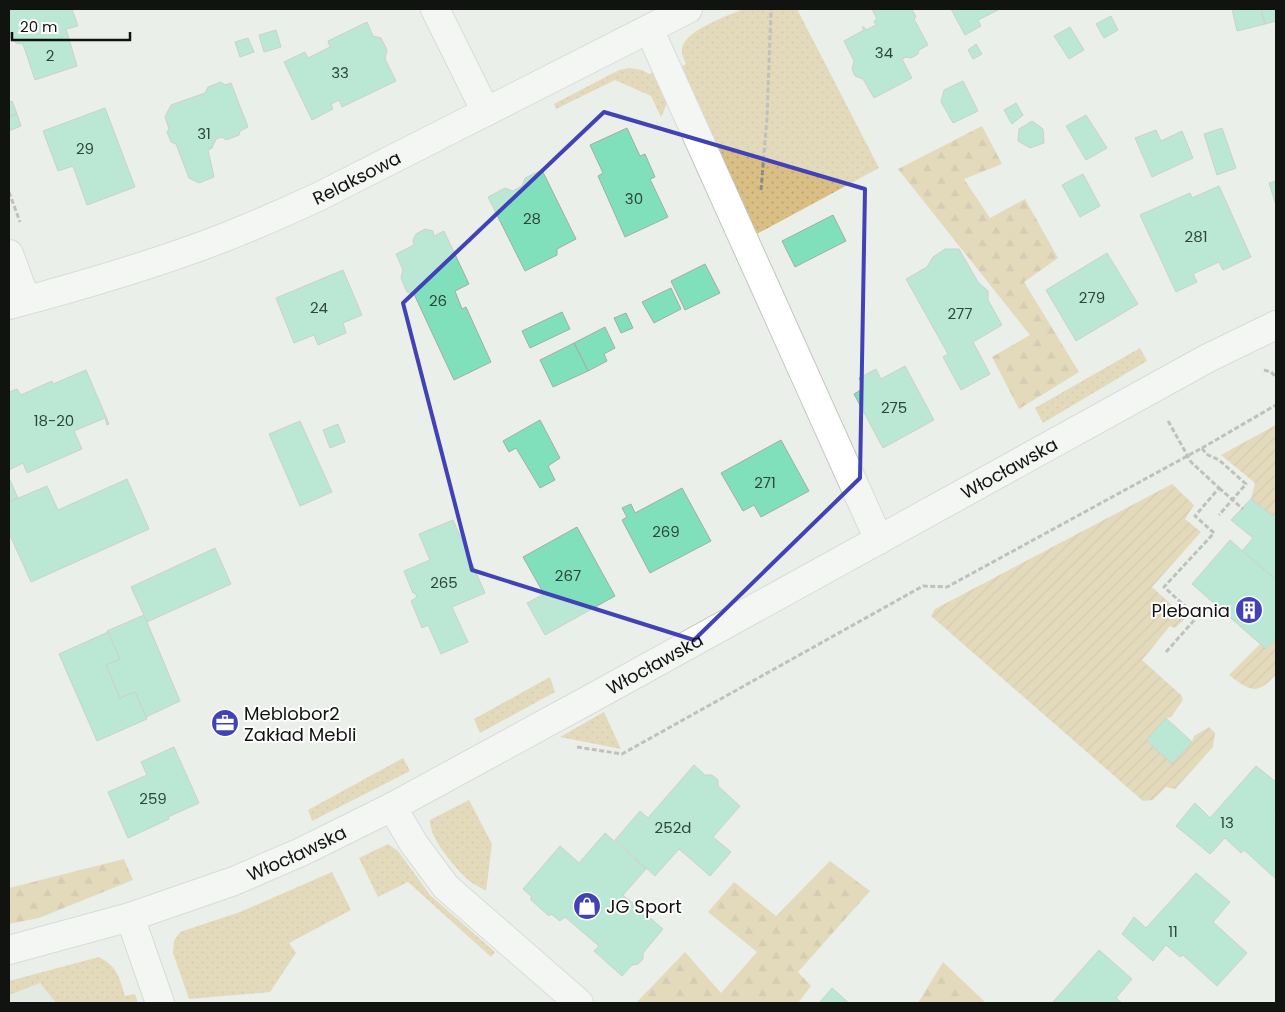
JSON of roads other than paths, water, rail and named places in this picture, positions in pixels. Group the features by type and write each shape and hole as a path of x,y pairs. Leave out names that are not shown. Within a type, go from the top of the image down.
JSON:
{"street":[{"path":"435,9 486,112"},
{"name":"Relaksowa","path":"17,303 106,278 222,238 320,196 688,9"},
{"path":"649,29 879,540"},
{"path":"9,254 17,303"},
{"name":"Włocławska","path":"9,950 130,917 234,881 266,868 392,807 762,606 1208,358 1273,331"},
{"path":"392,807 414,844 446,887 579,1003"},
{"path":"130,917 160,1003"}],"place":[{"name":"Plebania","path":"1249,610"},
{"name":"Meblobor2 Zakład Mebli","path":"225,723"},
{"name":"JG Sport","path":"587,906"}]}
